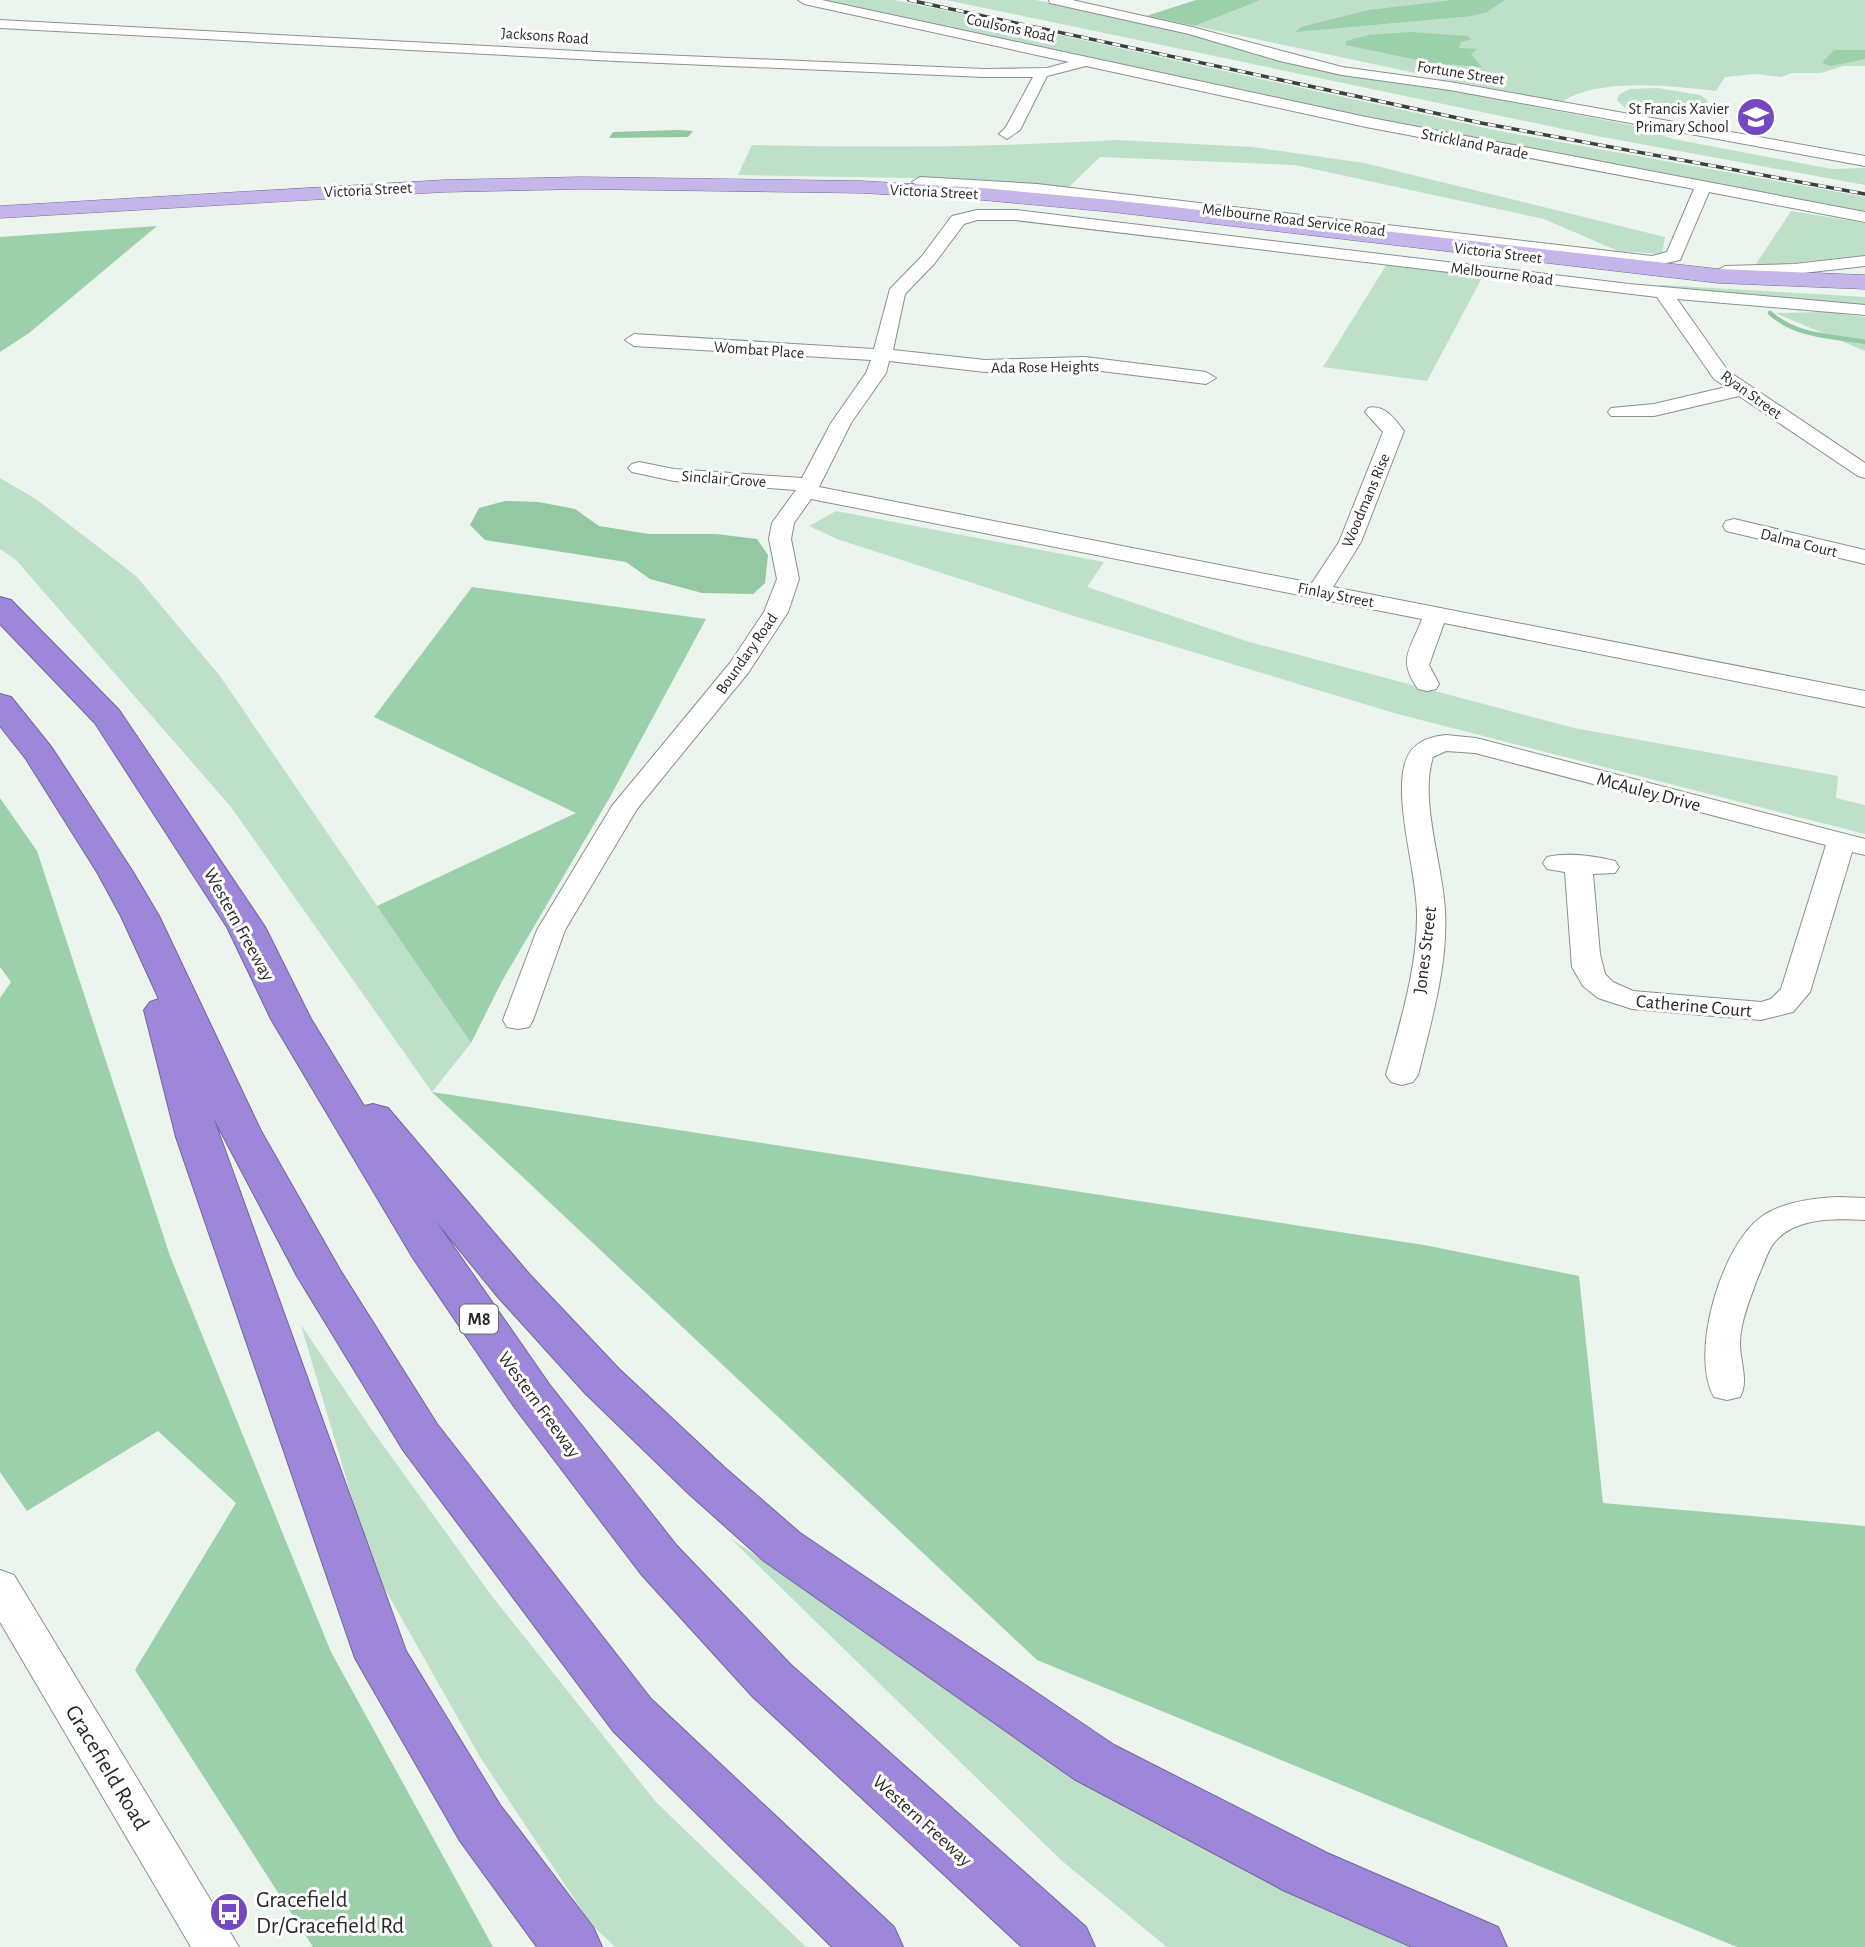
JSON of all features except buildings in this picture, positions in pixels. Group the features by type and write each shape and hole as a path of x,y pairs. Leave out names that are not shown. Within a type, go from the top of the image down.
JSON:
{"highway":[{"name":"Western Freeway","path":"0,606 107,717 246,927 290,1019 429,1247 532,1396 659,1560 772,1681 1065,1947"},
{"path":"0,704 40,755 115,872 140,916 240,1131 320,1276 420,1437 632,1715 873,1947"},
{"path":"140,916 197,1138 382,1658 480,1823 572,1947"},
{"path":"290,1019 514,1286 602,1381 782,1547 1094,1762 1306,1872 1477,1947"}],"main road":[{"name":"Victoria Street","path":"0,212 327,191 500,184 927,186 1553,259 1749,278 1865,282"},
{"path":"927,186 1129,214 1140,217 1141,225 1157,218 1178,219 1553,259"},
{"name":"Victoria Street","path":"0,224 371,200 582,194 871,199 1015,208 1141,225 1646,278 1865,291"}],"street":[{"name":"Coulsons Road","path":"804,0 1087,61"},
{"name":"Fortune Street","path":"1055,0 1192,31 1284,58 1342,71 1450,86 1865,161"},
{"name":"Jacksons Road","path":"0,24 615,57 984,73 1042,72 1087,61"},
{"name":"Strickland Parade","path":"1087,61 1354,119 1865,217"},
{"path":"1007,134 1012,130 1042,72"},
{"name":"Melbourne Road Service Road","path":"927,186 1037,189 1639,260 1667,260 1676,253 1703,188"},
{"name":"Melbourne Road","path":"977,215 1015,215 1141,225 1663,292 1865,310"},
{"name":"Boundary Road","path":"518,1020 551,930 625,807 739,668 771,620 787,584 787,569 780,539 782,527 808,488 841,423 873,379 883,355 896,293 928,260 955,222 977,215"},
{"path":"1623,266 1760,271 1865,261"},
{"name":"Ryan Street","path":"1663,292 1721,375 1865,472"},
{"name":"Wombat Place","path":"634,340 883,355"},
{"name":"Ada Rose Heights","path":"883,355 985,366 1085,363 1206,378"},
{"path":"1618,412 1654,410 1742,389"},
{"name":"Woodmans Rise","path":"1319,591 1350,542 1394,431 1375,412"},
{"name":"Sinclair Grove","path":"639,468 669,474 808,488"},
{"name":"Finlay Street","path":"808,488 1865,699"},
{"name":"Dalma Court","path":"1734,526 1865,557"},
{"path":"1427,684 1417,665 1436,614"},
{"name":"McAuley Drive","path":"1433,746 1455,743 1483,748 1853,844"},
{"name":"Jones Street","path":"1402,1076 1429,943 1431,898 1418,820 1419,763 1422,754 1433,746"},
{"name":"Catherine Court","path":"1580,865 1586,965 1597,984 1632,1000 1761,1012 1782,1006 1795,992 1853,844"},
{"path":"1727,1387 1721,1351 1722,1330 1752,1252 1762,1235 1782,1220 1803,1213 1828,1209 1865,1209"},
{"name":"Gracefield Road","path":"0,1586 216,1947"}],"shaded area":[{"path":"825,0 894,0 1504,132 1865,197 1865,211 1474,138"},
{"path":"946,0 1036,0 1177,30 1246,51 1640,127 1673,139 1832,169 1865,168 1865,185 1597,136"},
{"path":"1196,0 1261,0 1195,26 1146,16"},
{"path":"1261,0 1865,0 1865,66 1843,66 1821,73 1792,73 1781,77 1755,74 1725,77 1716,91 1680,87 1615,86 1577,94 1562,102 1195,26"},
{"path":"1453,0 1505,0 1487,12 1472,16 1295,32 1301,27 1369,10"},
{"path":"1410,32 1467,36 1472,39 1461,42 1459,48 1477,49 1471,54 1482,67 1432,63 1346,45 1346,41 1369,35"},
{"path":"1834,50 1865,50 1865,59 1831,66 1822,63"},
{"path":"1657,88 1700,95 1707,100 1708,107 1687,115 1646,115 1624,106 1617,99 1620,94 1630,89"},
{"path":"693,131 688,137 609,138 613,132"},
{"path":"1117,140 1252,147 1364,163 1665,237 1662,254 1618,251 1544,219 1295,165 1100,157 1069,187 917,178 738,175 752,145 934,146"},
{"path":"1791,211 1865,223 1865,255 1754,267"},
{"path":"157,226 29,333 0,352 0,237"},
{"path":"1387,264 1483,276 1427,381 1323,367"},
{"path":"1662,285 1865,297 1865,306 1653,287"},
{"path":"1825,312 1865,317 1865,351 1775,313"},
{"path":"0,478 36,499 136,576 220,676 471,1043 432,1092 231,807 16,560 0,549"},
{"path":"505,501 539,502 575,509 599,526 649,534 716,534 757,539 768,555 765,583 753,594 702,593 650,579 626,562 485,540 470,525 479,508"},
{"path":"836,511 1104,562 1087,587 1246,641 1574,728 1838,776 1836,798 1865,805 1865,834 1394,713 1077,617 837,539 809,526"},
{"path":"472,587 706,619 610,797 502,981 471,1043 377,906 576,813 374,717"},
{"path":"0,798 37,851 170,1256 331,1652 493,1947 313,1947 135,1670 236,1503 158,1431 27,1511 0,1472 0,998 11,982 0,967"},
{"path":"432,1092 1424,1245 1579,1276 1603,1503 1865,1526 1865,1947 1737,1947 1037,1660"},
{"path":"301,1325 367,1423 491,1595 656,1802 806,1947 615,1947 591,1924 480,1757 372,1566"},
{"path":"730,1538 955,1694 1424,1947 1167,1947 1062,1861"}],"waterway":[{"path":"1770,313 1780,321 1803,331 1865,342"}],"railway":[{"path":"909,0 1481,123 1865,194"}],"place":[{"name":"St Francis Xavier Primary School","path":"1756,117"},
{"name":"Gracefield Dr/Gracefield Rd","path":"229,1912"}]}
